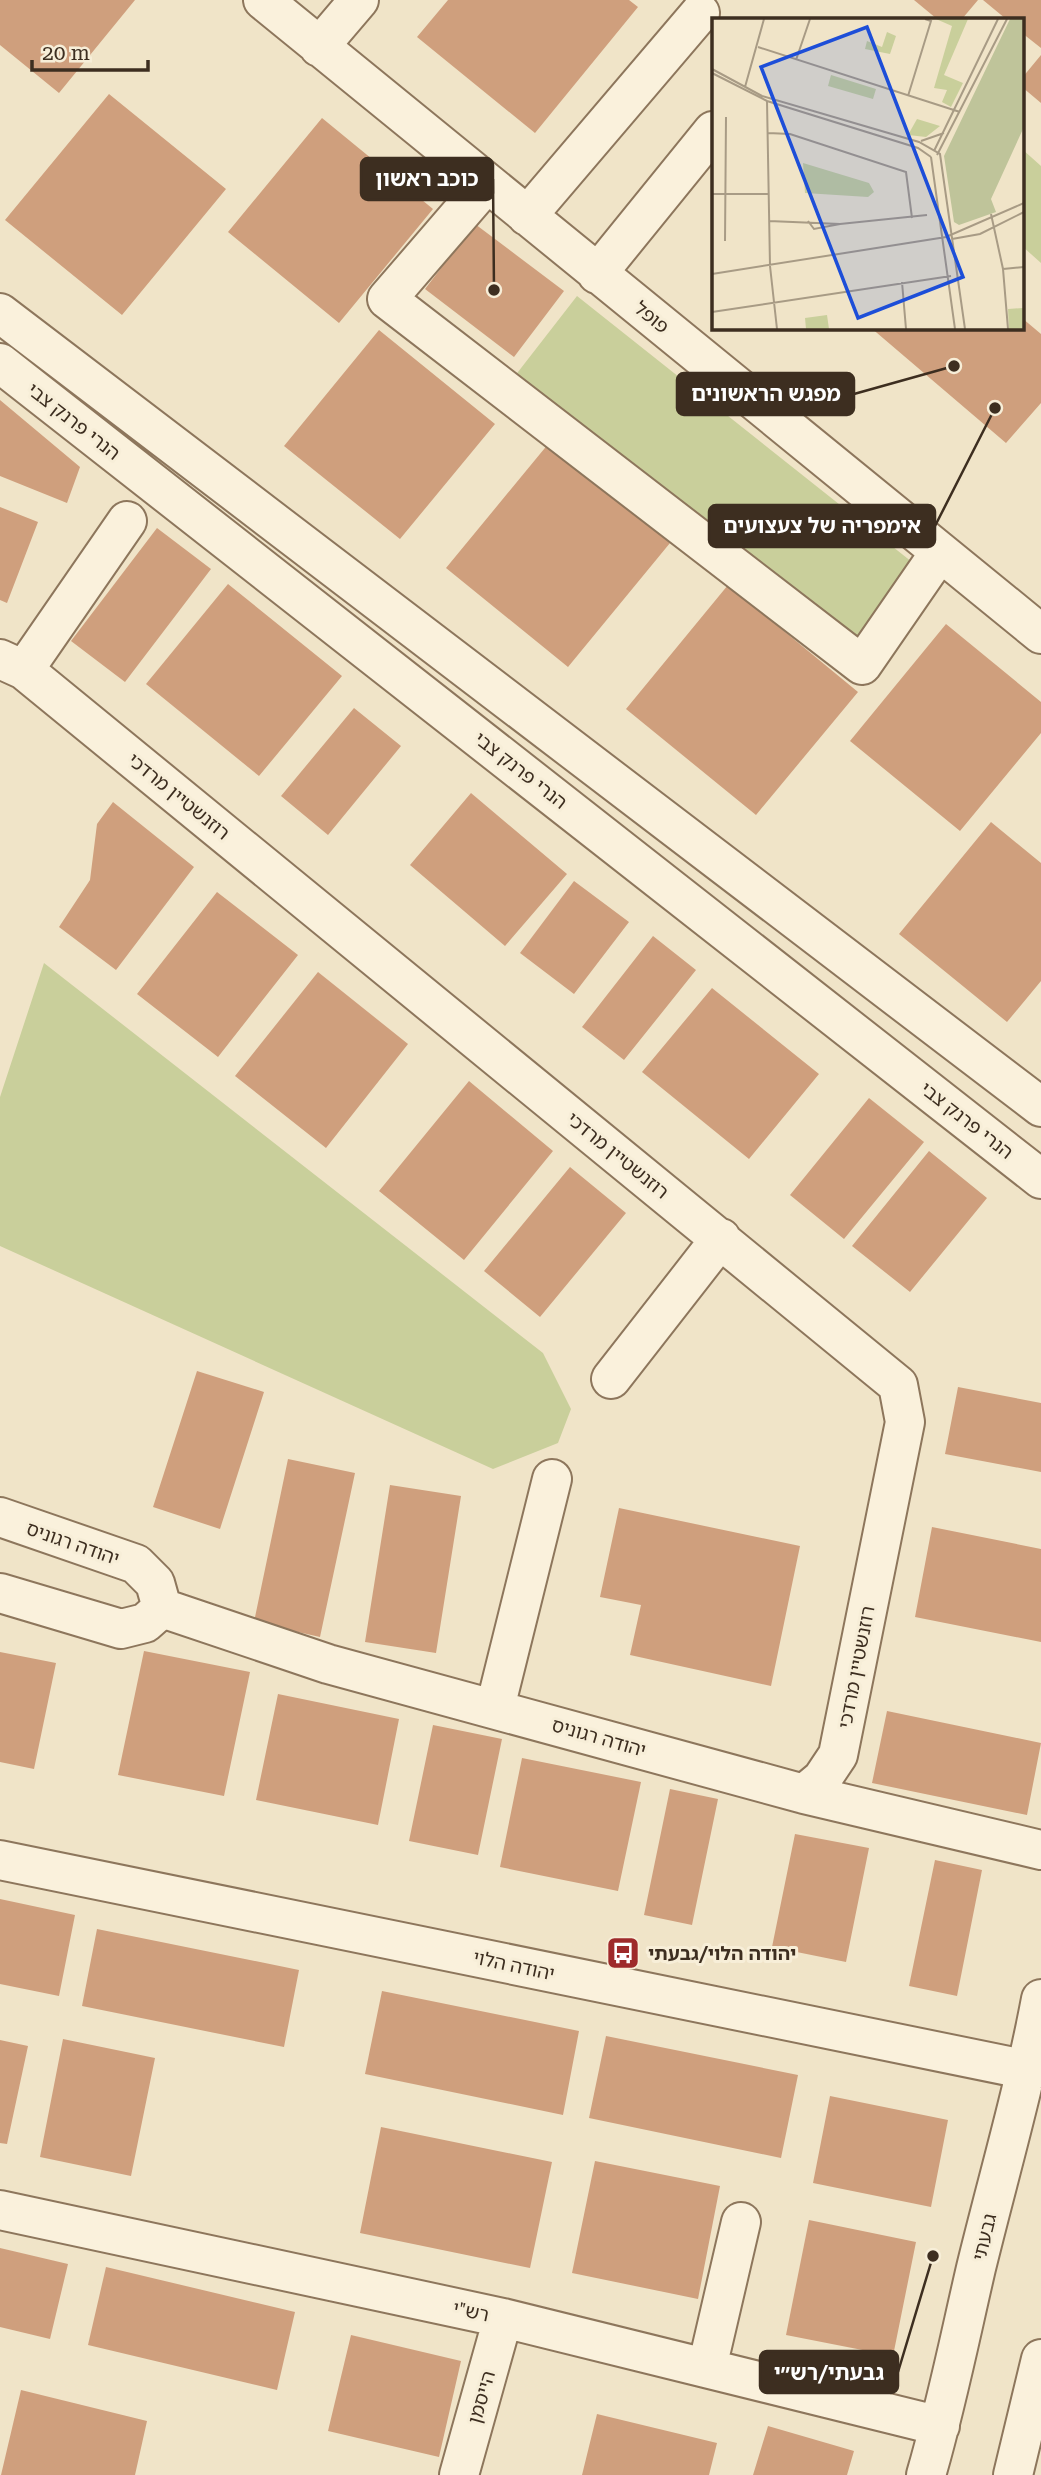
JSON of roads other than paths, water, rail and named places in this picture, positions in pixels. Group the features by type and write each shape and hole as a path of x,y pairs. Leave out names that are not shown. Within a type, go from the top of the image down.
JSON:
{"street":[{"name":"פופל","path":"263,0 1041,634"},
{"path":"319,47 359,0"},
{"path":"527,216 700,13"},
{"path":"597,274 712,132"},
{"path":"487,183 387,299 862,665 940,552"},
{"path":"0,313 1041,1107"},
{"name":"הנרי פרנק צבי","path":"0,363 1041,1179"},
{"path":"12,665 127,520"},
{"name":"רוזנשטיין מרדכי","path":"12,665 721,1238 898,1385 905,1422 838,1755 822,1779 804,1794"},
{"path":"611,1380 721,1238"},
{"path":"495,1708 552,1479"},
{"name":"יהודה רגוניס","path":"0,1517 136,1564 155,1583 162,1608 328,1664 804,1794 1041,1850"},
{"path":"0,1594 121,1629 145,1623 162,1608"},
{"name":"יהודה הלוי","path":"0,1860 1037,2073"},
{"name":"גבעתי","path":"926,2475 940,2426 976,2267 1037,2073 1041,1999"},
{"name":"רש\"י","path":"0,2210 503,2318 940,2426"},
{"path":"707,2368 741,2222"},
{"name":"הייסמן","path":"459,2475 503,2318"},
{"path":"1013,2475 1041,2359"}],"place":[{"name":"כוכב ראשון","path":"494,290"},
{"name":"מפגש הראשונים","path":"954,366"},
{"name":"אימפריה של צעצועים","path":"995,408"},
{"name":"יהודה הלוי/גבעתי","path":"623,1953"},
{"name":"גבעתי/רש״י","path":"933,2256"}]}
